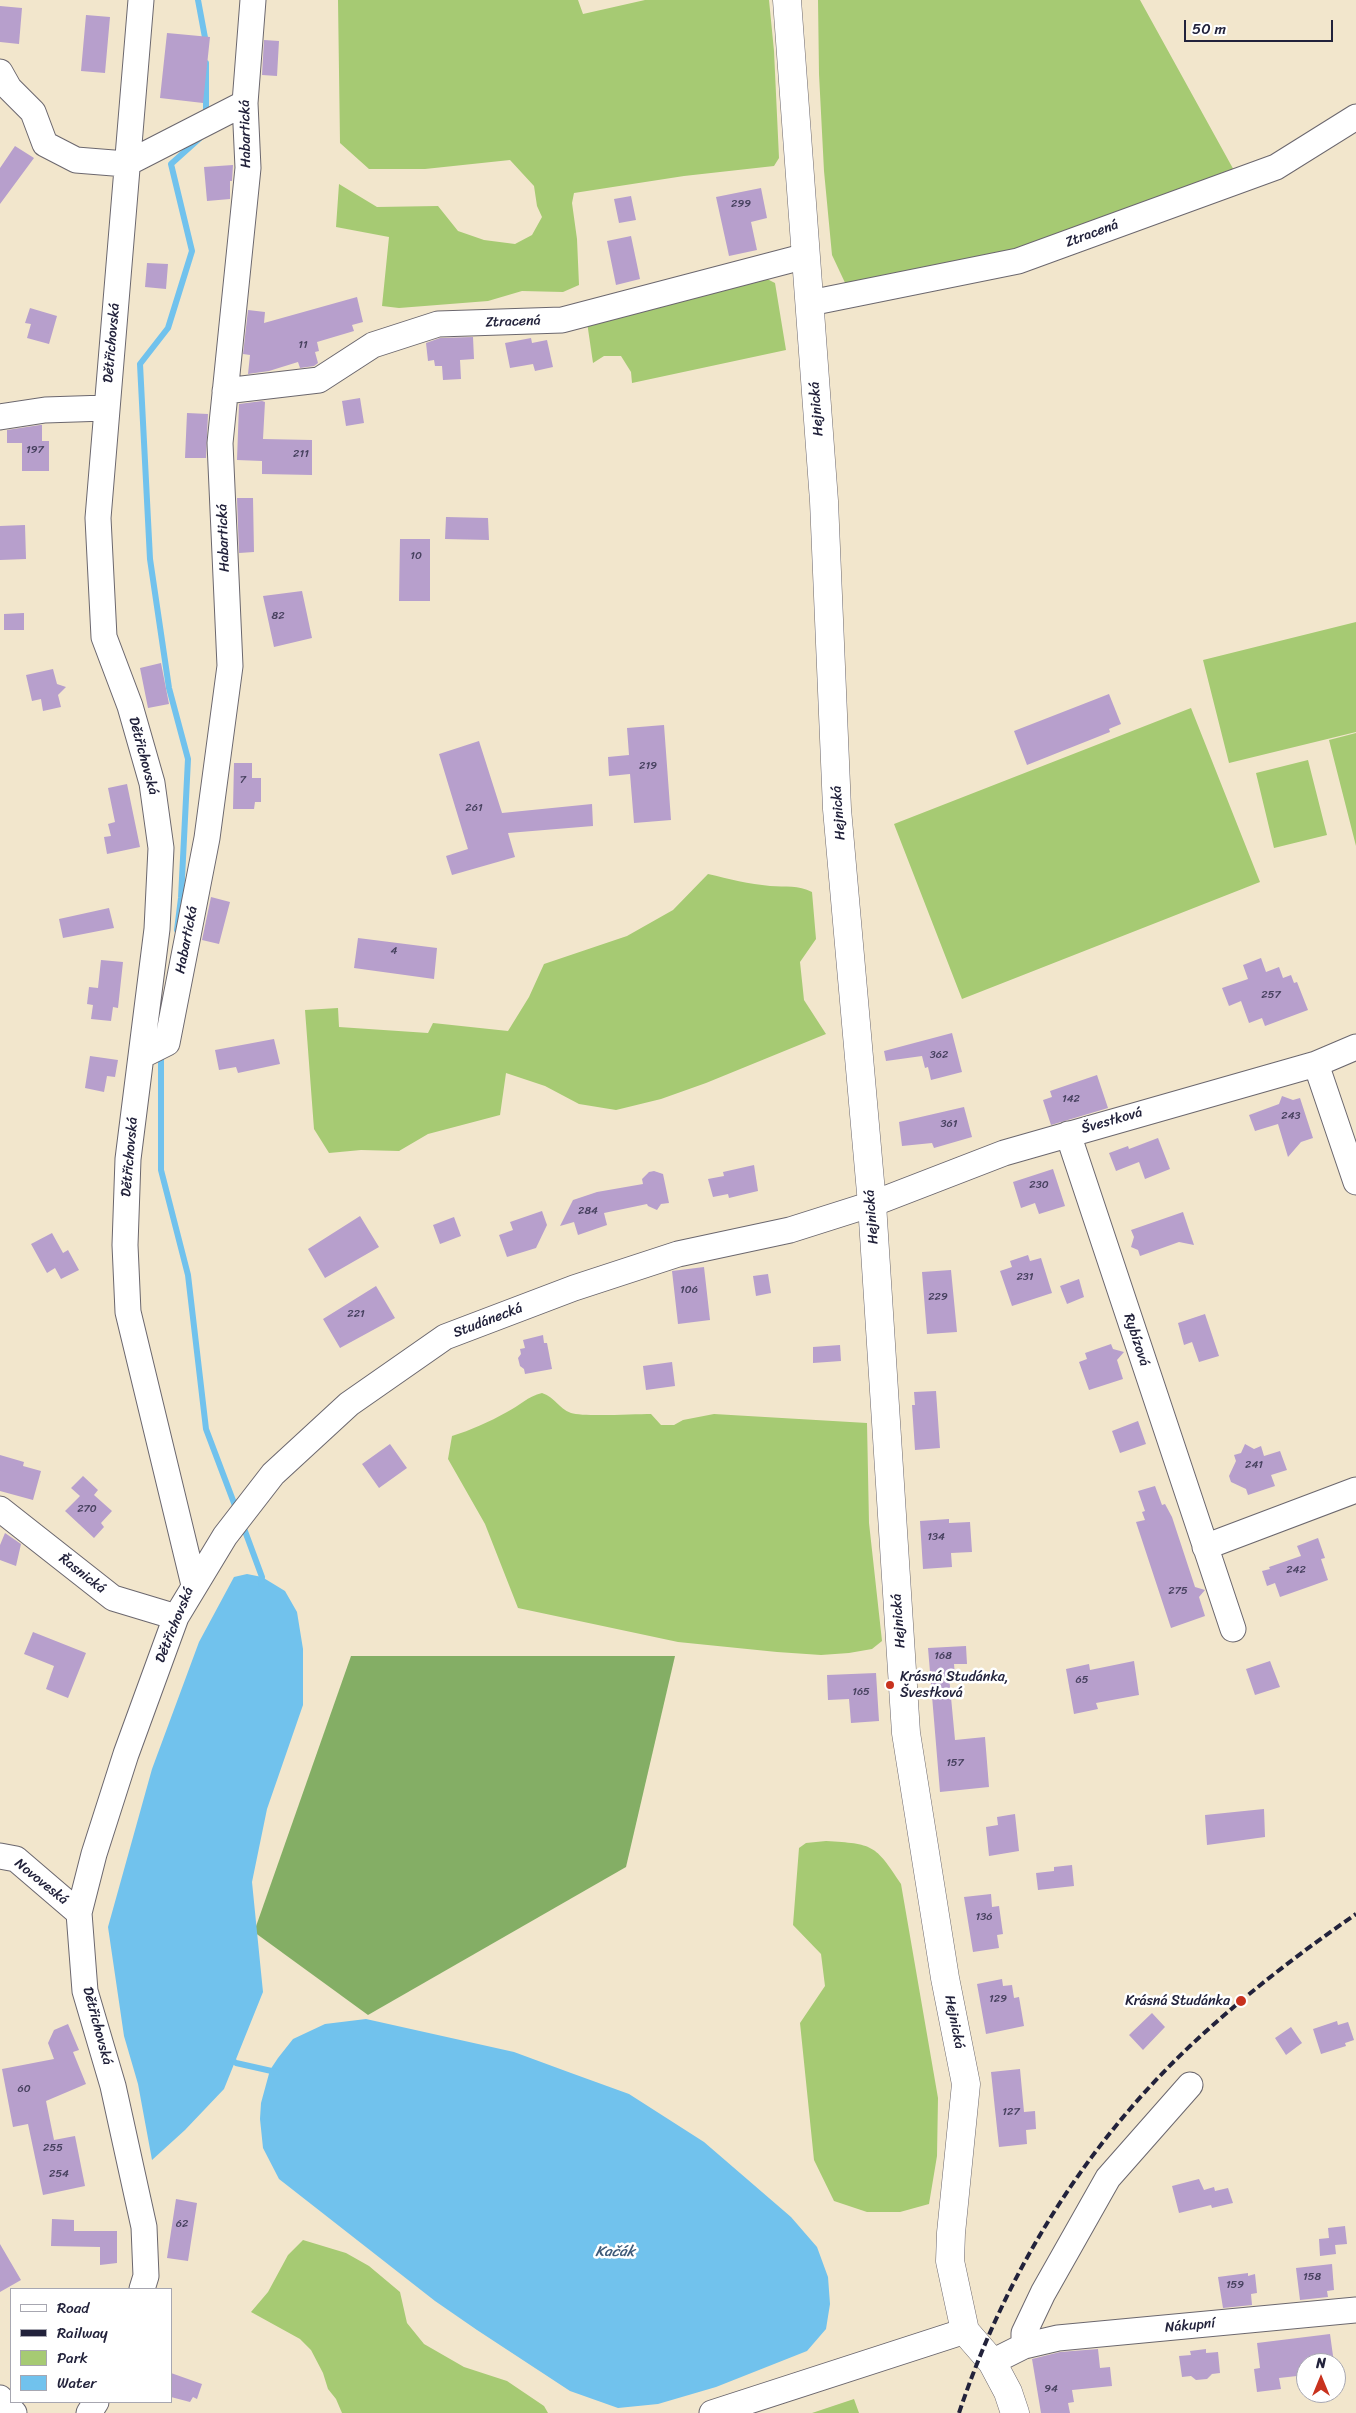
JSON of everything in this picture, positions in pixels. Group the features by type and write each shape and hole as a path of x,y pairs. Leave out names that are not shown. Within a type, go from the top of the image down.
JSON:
{"main road":[{"name":"Hejnická","path":"787,0 824,501 838,809 872,1204 906,1733 945,1978 966,2084 951,2233 950,2261 965,2331 992,2362 1008,2392 1015,2413"}],"street":[{"name":"Dětřichovská","path":"141,0 98,518 104,637 130,706 152,782 162,848 157,929 128,1159 125,1245 128,1312 194,1585 176,1617 126,1754 94,1854 79,1913 85,1991 113,2086 144,2227 146,2276 142,2288"},
{"name":"Habartická","path":"141,1056 167,1043 207,838 230,666 220,443 248,168 244,103 252,0"},
{"path":"0,72 9,88 33,112 45,144 76,160 126,164 244,103"},
{"name":"Ztracená","path":"810,302 1018,261 1276,168 1356,117"},
{"name":"Ztracená","path":"225,391 319,380 373,345 438,324 562,320 806,256"},
{"path":"0,417 45,410 106,408"},
{"name":"Švestková","path":"872,1204 1004,1153 1316,1064 1356,1047"},
{"path":"1316,1064 1356,1182"},
{"name":"Rybízová","path":"1068,1134 1233,1629"},
{"name":"Studánecká","path":"194,1585 225,1536 273,1474 349,1404 445,1337 574,1288 678,1254 790,1230 872,1204"},
{"path":"1205,1547 1356,1490"},
{"name":"Řasnická","path":"0,1509 113,1598 176,1617"},
{"name":"Novoveská","path":"0,1856 16,1859 79,1913"},
{"path":"1024,2346 1024,2333 1043,2293 1108,2178 1190,2085"},
{"name":"Nákupní","path":"992,2362 1024,2346 1058,2338 1356,2310"},
{"path":"712,2413 965,2331"},
{"path":"0,2398 14,2413"}],"green space":[{"path":"338,0 578,0 583,14 645,0 769,0 774,51 779,158 774,166 684,176 574,193 572,203 577,239 579,285 563,292 522,291 488,301 399,308 382,306 389,237 336,227 339,184 377,207 438,206 458,231 484,240 515,244 532,235 542,217 537,206 534,186 510,160 425,169 369,169 340,143"},
{"path":"818,0 1140,0 1236,174 1039,242 933,271 847,287 832,255 824,171 819,74"},
{"path":"765,278 775,283 786,350 632,383 631,372 621,356 604,356 593,363 587,322"},
{"path":"1356,622 1356,732 1229,763 1203,660"},
{"path":"1191,708 1260,882 962,999 894,824"},
{"path":"1356,733 1356,846 1329,740"},
{"path":"1308,760 1327,835 1274,848 1256,773"},
{"path":"708,874 754,884 797,887 812,892 816,939 800,962 804,1000 826,1034 706,1083 661,1099 616,1110 579,1104 545,1086 506,1073 500,1115 428,1134 399,1151 361,1150 329,1153 314,1129 305,1010 338,1008 339,1027 428,1033 433,1023 508,1031 529,997 544,964 627,936 673,910"},
{"path":"542,1393 571,1413 597,1415 651,1414 661,1425 674,1425 683,1420 714,1414 867,1423 869,1523 882,1641 872,1649 849,1653 821,1655 777,1652 678,1642 518,1608 485,1524 448,1459 452,1436 487,1422 511,1410 532,1396"},
{"path":"351,1656 675,1656 626,1867 368,2015 254,1932"},
{"path":"826,1841 854,1843 871,1849 885,1861 901,1884 938,2098 937,2156 929,2204 900,2212 867,2212 834,2201 814,2160 800,2023 825,1986 821,1954 793,1925 799,1848 806,1843"},
{"path":"303,2240 346,2253 369,2266 400,2292 407,2323 424,2344 464,2367 507,2381 544,2406 548,2413 342,2413 336,2399 328,2389 323,2373 311,2350 300,2339 251,2312 268,2292 288,2255"},
{"path":"854,2399 859,2413 812,2413"}],"water":[{"path":"247,1574 262,1577 285,1591 297,1612 303,1649 303,1705 267,1809 252,1882 263,1992 224,2089 185,2130 152,2160 138,2084 124,2036 108,1927 152,1769 199,1642 234,1577"},
{"name":"Kačák","path":"366,2019 514,2052 629,2094 704,2142 791,2217 817,2247 828,2277 830,2304 826,2329 807,2351 716,2387 658,2404 618,2408 570,2391 477,2330 435,2301 279,2179 263,2148 260,2119 261,2103 270,2070 293,2039 325,2024"}],"building":[{"path":"0,6 22,8 19,44 0,42"},
{"path":"86,15 110,17 105,73 81,71"},
{"path":"167,33 210,37 203,103 160,98"},
{"path":"264,40 279,41 277,76 262,75"},
{"path":"15,146 34,158 0,204 0,168"},
{"path":"233,165 232,181 230,181 230,199 207,201 204,167"},
{"path":"761,188 767,218 751,222 757,250 729,256 716,197"},
{"path":"631,196 636,220 619,223 614,199"},
{"path":"631,236 640,279 616,285 607,241"},
{"path":"147,263 168,264 166,289 145,287"},
{"path":"357,297 363,322 352,325 354,331 317,342 319,351 315,352 318,363 314,366 300,368 298,362 269,371 248,374 250,355 243,354 248,310 265,312 264,323"},
{"path":"30,308 57,316 49,344 27,338 31,324 25,323"},
{"path":"473,337 474,359 460,360 461,379 443,380 442,366 435,366 434,360 428,361 426,343 440,338"},
{"path":"531,338 532,343 547,340 553,367 535,371 533,364 510,368 505,343"},
{"path":"360,398 364,423 346,426 342,401"},
{"path":"265,402 263,439 312,440 312,475 262,474 262,461 237,460 239,404"},
{"path":"187,413 208,414 206,458 185,458"},
{"path":"42,425 42,441 49,441 49,471 22,471 22,443 7,443 7,430"},
{"path":"237,498 253,498 254,552 239,553"},
{"path":"446,517 488,518 489,540 445,539"},
{"path":"25,525 26,559 0,560 0,526"},
{"path":"400,539 430,539 430,601 399,601"},
{"path":"302,591 312,638 274,647 263,596"},
{"path":"24,613 24,630 4,630 4,614"},
{"path":"161,663 169,704 148,708 140,668"},
{"path":"53,669 57,684 66,687 58,695 61,707 43,711 41,699 32,701 26,675"},
{"path":"1109,694 1121,724 1109,729 1110,732 1027,765 1014,731"},
{"path":"664,725 671,820 634,823 630,774 609,776 608,757 629,755 627,728"},
{"path":"479,741 502,813 592,804 593,826 508,833 515,857 452,875 446,856 468,849 439,754"},
{"path":"234,763 252,763 252,778 261,778 261,802 255,802 254,809 233,809"},
{"path":"127,784 140,847 107,854 104,837 111,836 108,824 115,822 108,788"},
{"path":"211,897 230,902 219,944 202,940"},
{"path":"109,908 114,928 63,938 59,919"},
{"path":"358,938 437,948 434,979 354,968"},
{"path":"1261,958 1266,972 1279,967 1283,978 1291,975 1294,983 1297,982 1308,1010 1265,1026 1262,1018 1249,1023 1241,1001 1229,1006 1222,988 1248,979 1243,965"},
{"path":"101,960 123,962 118,1008 113,1007 111,1021 91,1019 93,1005 87,1004 89,987 98,988"},
{"path":"952,1033 962,1072 931,1080 928,1067 925,1068 922,1056 886,1061 884,1051"},
{"path":"274,1039 280,1064 238,1073 236,1067 219,1070 215,1050"},
{"path":"90,1056 118,1060 115,1077 107,1076 104,1092 85,1088"},
{"path":"1097,1075 1108,1108 1051,1125 1043,1100 1052,1097 1050,1091"},
{"path":"1282,1096 1293,1100 1300,1098 1313,1138 1301,1142 1288,1157 1278,1124 1255,1131 1249,1115 1279,1104"},
{"path":"964,1107 972,1137 934,1148 932,1143 902,1146 899,1122"},
{"path":"1158,1138 1170,1169 1145,1179 1139,1162 1116,1171 1109,1153 1128,1146 1129,1149"},
{"path":"754,1165 758,1191 729,1198 728,1194 713,1197 708,1179 724,1176 723,1172"},
{"path":"1053,1169 1065,1206 1039,1214 1035,1203 1021,1208 1013,1182"},
{"path":"654,1171 663,1174 669,1203 661,1204 657,1210 647,1204 604,1213 607,1225 578,1235 574,1222 560,1226 573,1200 597,1192 643,1184 642,1179 649,1172"},
{"path":"542,1211 547,1225 536,1248 507,1257 499,1235 513,1230 510,1222"},
{"path":"1183,1212 1194,1245 1179,1242 1140,1256 1138,1250 1131,1247 1134,1237 1131,1230"},
{"path":"360,1216 379,1247 325,1278 308,1249"},
{"path":"454,1217 461,1236 440,1244 433,1225"},
{"path":"52,1233 63,1253 68,1250 79,1270 61,1279 55,1268 47,1273 31,1244"},
{"path":"1028,1255 1030,1261 1041,1258 1052,1293 1012,1306 1000,1271 1012,1267 1010,1261"},
{"path":"704,1267 710,1320 678,1324 672,1271"},
{"path":"951,1270 957,1332 927,1334 922,1272"},
{"path":"768,1274 771,1293 756,1296 753,1276"},
{"path":"1079,1279 1084,1297 1067,1304 1060,1286"},
{"path":"376,1286 395,1318 340,1348 323,1319"},
{"path":"1205,1314 1219,1356 1199,1362 1192,1342 1184,1345 1178,1323"},
{"path":"543,1335 544,1343 547,1343 552,1369 525,1374 518,1358 521,1354 520,1349 525,1348 523,1340"},
{"path":"1111,1344 1113,1349 1124,1352 1117,1360 1123,1379 1089,1390 1079,1362 1087,1359 1085,1353"},
{"path":"840,1345 841,1361 813,1363 813,1347"},
{"path":"672,1362 675,1386 646,1390 643,1366"},
{"path":"936,1391 940,1448 915,1450 912,1405 915,1405 914,1392"},
{"path":"1138,1421 1146,1444 1120,1453 1112,1431"},
{"path":"390,1444 407,1468 379,1488 362,1464"},
{"path":"1245,1444 1254,1449 1261,1446 1264,1456 1280,1451 1287,1470 1271,1475 1275,1486 1248,1495 1246,1489 1231,1482 1229,1476 1236,1461 1234,1455 1241,1453"},
{"path":"0,1455 24,1462 23,1466 41,1471 33,1500 0,1491"},
{"path":"83,1476 98,1490 94,1495 112,1511 101,1523 104,1527 94,1538 65,1511 80,1496 71,1488"},
{"path":"1155,1486 1162,1505 1165,1504 1172,1517 1195,1587 1205,1590 1199,1597 1205,1616 1171,1628 1136,1522 1145,1520 1142,1512 1145,1511 1138,1491"},
{"path":"949,1519 949,1523 970,1522 972,1552 951,1553 952,1567 923,1569 920,1521"},
{"path":"5,1533 21,1544 16,1566 0,1560 0,1545"},
{"path":"1318,1538 1325,1558 1321,1559 1328,1580 1280,1597 1275,1583 1267,1586 1262,1571 1301,1556 1297,1546"},
{"path":"33,1632 86,1653 68,1698 46,1689 54,1666 24,1654"},
{"path":"966,1646 967,1664 954,1664 955,1676 949,1676 955,1740 985,1737 989,1787 940,1792 928,1648"},
{"path":"1134,1661 1139,1695 1096,1703 1098,1709 1074,1714 1066,1669 1089,1664 1090,1670"},
{"path":"1270,1661 1280,1687 1255,1695 1246,1669"},
{"path":"876,1673 879,1721 851,1723 849,1699 828,1700 827,1675"},
{"path":"1264,1809 1265,1837 1207,1845 1205,1815"},
{"path":"1015,1814 1019,1851 989,1856 986,1827 998,1825 997,1817"},
{"path":"1072,1865 1074,1886 1038,1890 1036,1873 1054,1871 1054,1867"},
{"path":"991,1894 992,1907 999,1906 1003,1934 997,1935 999,1948 973,1952 964,1897"},
{"path":"1002,1979 1003,1986 1012,1985 1014,1998 1019,1997 1024,2026 986,2034 977,1984"},
{"path":"1152,2013 1165,2027 1143,2050 1129,2035"},
{"path":"1337,2021 1338,2025 1348,2022 1354,2040 1345,2043 1346,2046 1321,2054 1313,2029"},
{"path":"68,2024 79,2050 73,2052 86,2084 46,2101 54,2140 75,2136 85,2186 43,2195 28,2124 13,2127 2,2069 54,2059 48,2043 54,2030"},
{"path":"1291,2027 1302,2043 1286,2055 1275,2038"},
{"path":"1020,2069 1024,2112 1035,2111 1036,2129 1026,2130 1027,2144 999,2147 991,2072"},
{"path":"1199,2179 1204,2190 1214,2187 1215,2191 1228,2188 1233,2203 1212,2208 1211,2205 1179,2213 1172,2186"},
{"path":"176,2199 197,2203 188,2261 167,2258"},
{"path":"52,2219 74,2220 74,2231 117,2231 117,2263 100,2265 100,2247 51,2246"},
{"path":"1345,2226 1347,2244 1335,2245 1336,2254 1320,2256 1319,2239 1329,2238 1328,2228"},
{"path":"0,2244 21,2280 0,2292"},
{"path":"1332,2264 1334,2290 1327,2291 1328,2297 1300,2300 1296,2268"},
{"path":"1248,2273 1248,2276 1255,2274 1257,2293 1251,2294 1252,2305 1223,2308 1218,2277"},
{"path":"1330,2334 1333,2353 1296,2353 1296,2376 1279,2378 1281,2389 1257,2392 1254,2369 1260,2368 1257,2343"},
{"path":"1098,2349 1100,2368 1110,2367 1112,2386 1072,2390 1074,2402 1068,2403 1070,2413 1041,2413 1032,2359 1060,2352"},
{"path":"1206,2349 1206,2353 1218,2352 1220,2373 1212,2374 1207,2379 1196,2380 1191,2376 1182,2377 1179,2356 1191,2355 1190,2351"},
{"path":"172,2373 202,2384 197,2399 193,2397 190,2402 172,2397"}],"waterway":[{"path":"198,0 206,43"},
{"path":"206,63 206,115"},
{"path":"177,930 181,898 188,759 169,688 150,559 140,364 168,328 192,251 171,164 200,138"},
{"path":"161,1054 161,1170 188,1275 206,1429 237,1511"},
{"path":"242,1523 262,1577 261,1584"},
{"path":"231,2059 236,2063 276,2072"}],"railway":[{"path":"959,2413 978,2362 1024,2263 1052,2215 1082,2170 1116,2126 1152,2085 1209,2028 1270,1977 1356,1914"}],"place":[{"name":"Krásná Studánka, Švestková","path":"890,1685"},
{"name":"Krásná Studánka","path":"1241,2001"}]}
